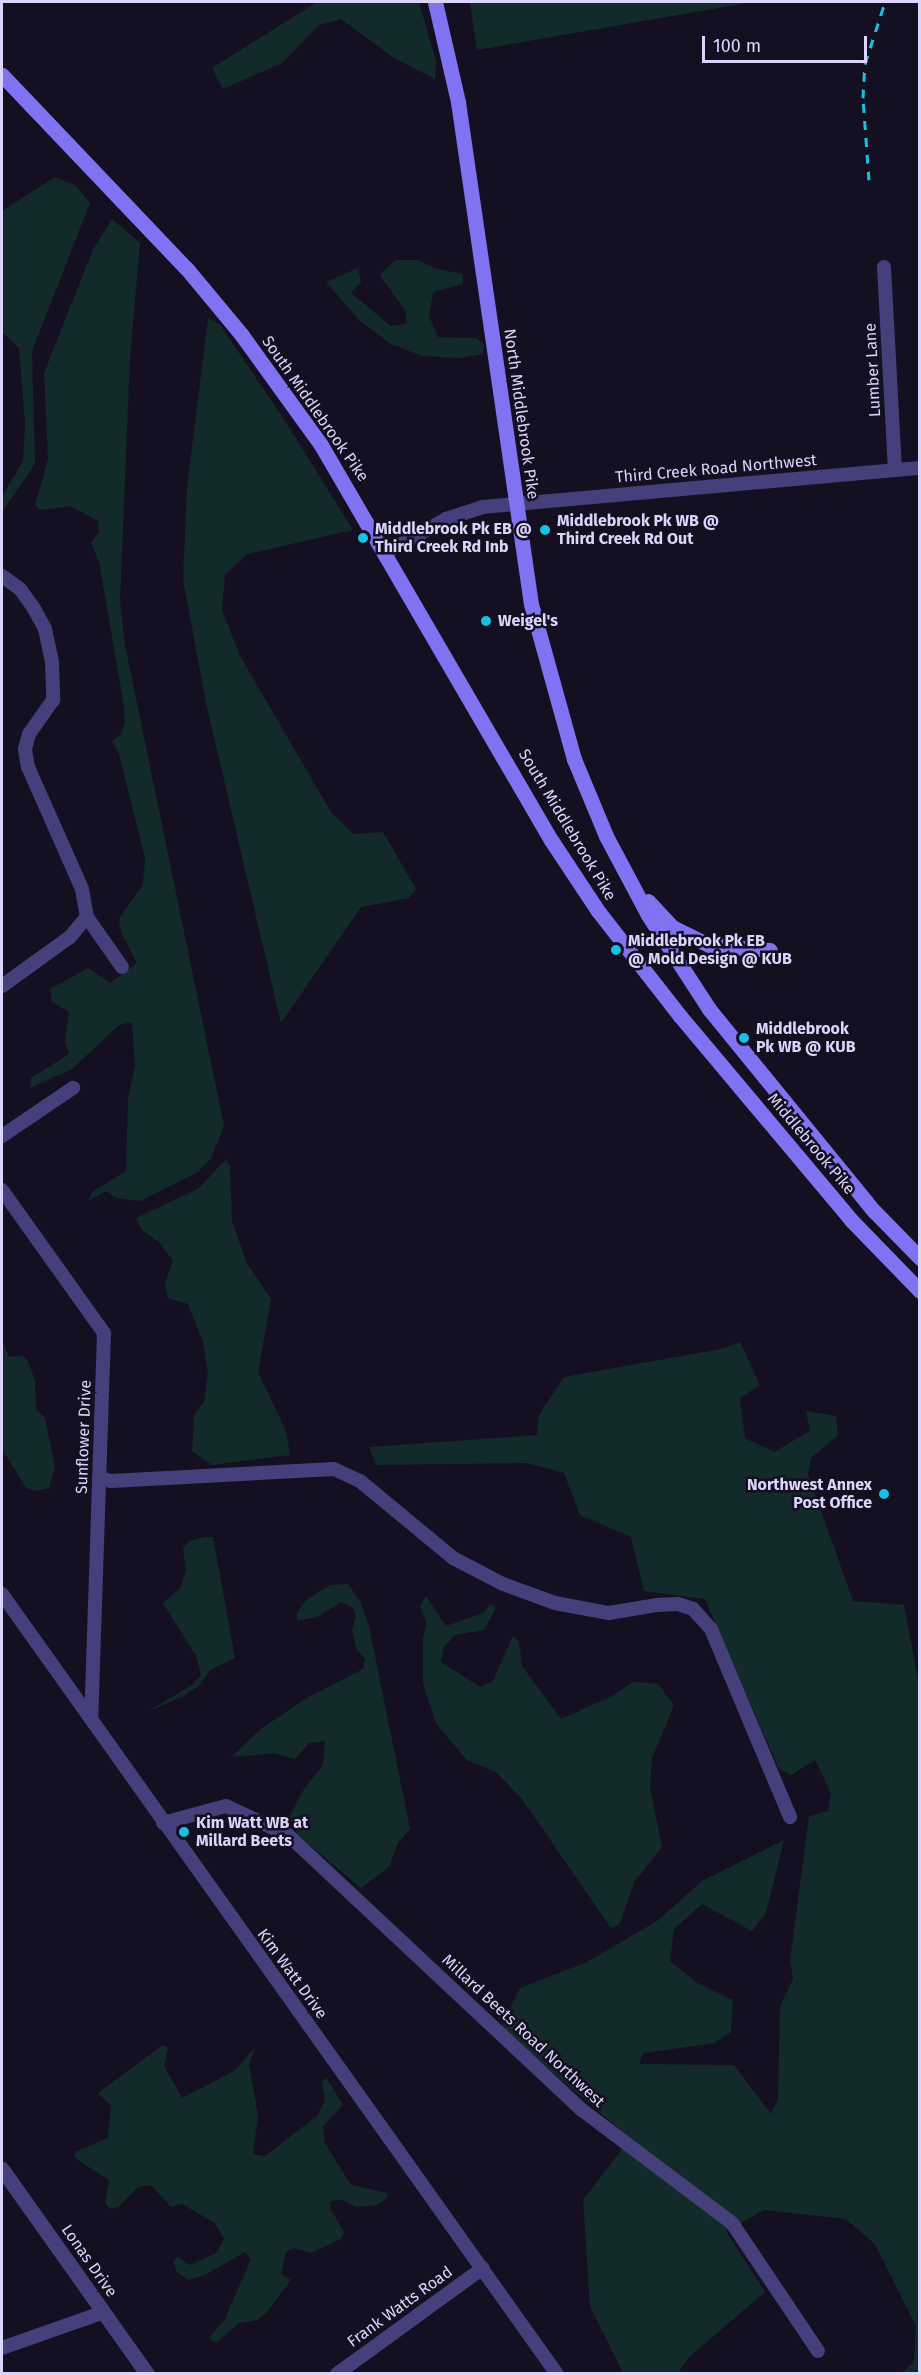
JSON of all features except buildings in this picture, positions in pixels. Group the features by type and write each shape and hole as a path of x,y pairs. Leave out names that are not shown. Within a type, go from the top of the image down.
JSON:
{"main road":[{"name":"North Middlebrook Pike","path":"435,2 458,102 531,604 549,676 574,759 627,875 648,915 709,1009"},
{"name":"South Middlebrook Pike","path":"2,75 223,312 321,445 387,552 551,840 598,911 680,1016"},
{"path":"627,875 661,916 682,933 709,945 770,950"},
{"name":"Middlebrook Pike","path":"709,1009 874,1211 920,1258"},
{"name":"Middlebrook Pike","path":"680,1016 857,1227 920,1291"}],"street":[{"name":"Lumber Lane","path":"884,267 895,470"},
{"name":"Third Creek Road Northwest","path":"387,552 461,513 516,502 920,468"},
{"path":"2,576 20,589 45,629 55,688 53,700 29,734 25,749 38,794 82,890 87,917 122,967"},
{"path":"2,986 70,937 87,917"},
{"path":"2,1136 73,1088"},
{"name":"Sunflower Drive","path":"2,1190 104,1333 91,1718"},
{"path":"99,1478 111,1481 334,1469 360,1480 453,1558 503,1584 555,1603 609,1613 657,1605 678,1604 693,1609 711,1629 790,1817"},
{"name":"Kim Watt Drive","path":"2,1594 557,2373"},
{"name":"Millard Beets Road Northwest","path":"163,1823 226,1806 288,1835 582,2110 732,2223 818,2351"},
{"name":"Lonas Drive","path":"2,2169 147,2373"},
{"name":"Frank Watts Road","path":"337,2373 483,2268"},
{"path":"2,2348 104,2313"}],"green space":[{"path":"317,2 419,2 436,61 435,79 394,58 341,19 319,25 282,63 223,89 212,68"},
{"path":"470,2 753,2 477,50"},
{"path":"55,177 75,185 90,203 32,351 35,464 2,512 2,496 23,461 25,423 19,348 2,332 2,211"},
{"path":"112,219 140,243 130,357 120,601 125,645 224,1126 211,1158 198,1172 140,1201 116,1198 106,1191 89,1200 92,1192 126,1171 128,1098 135,1066 132,1022 119,1025 72,1069 30,1088 31,1078 69,1054 65,1041 69,1012 52,1002 50,989 88,968 110,983 137,963 121,932 119,919 143,884 145,858 119,754 112,741 121,734 125,723 124,706 99,562 91,543 99,532 98,521 70,506 40,510 35,505 48,459 44,373 93,250"},
{"path":"395,260 418,260 437,269 463,274 463,284 433,292 429,316 438,337 477,338 484,345 483,354 460,358 422,356 391,344 359,320 326,282 358,268 361,282 351,293 391,326 406,324 406,312 380,275"},
{"path":"208,318 220,325 282,416 353,530 247,554 225,575 222,610 240,656 331,812 353,834 383,832 416,889 409,898 361,907 281,1023 206,703 183,579 187,487"},
{"path":"226,1159 230,1167 232,1222 247,1263 271,1299 258,1372 286,1431 290,1455 212,1465 192,1451 194,1415 204,1402 208,1374 203,1342 188,1304 168,1298 165,1283 173,1261 159,1242 142,1230 136,1218 198,1189"},
{"path":"2,1339 9,1357 23,1356 28,1361 35,1381 36,1409 45,1418 55,1467 49,1488 35,1491 26,1488 2,1449"},
{"path":"740,1342 760,1385 740,1398 745,1438 774,1452 810,1431 806,1411 836,1416 838,1435 811,1458 808,1474 853,1601 904,1605 919,1685 919,2373 902,2373 914,2362 916,2326 875,2244 846,2219 764,2210 726,2231 765,2292 689,2357 678,2373 623,2373 590,2306 583,2200 620,2152 626,2135 501,2028 520,1988 587,1962 657,1921 702,1881 784,1840 766,1913 752,1931 702,1904 674,1929 670,1961 697,1983 733,2000 731,2032 715,2043 643,2053 639,2064 734,2065 771,2114 778,2099 780,2006 793,1979 790,1961 809,1816 828,1811 831,1793 815,1760 791,1775 779,1769 705,1599 644,1591 631,1537 580,1515 564,1473 527,1463 376,1465 369,1447 537,1435 539,1415 564,1377 721,1349"},
{"path":"213,1537 235,1658 210,1670 199,1686 184,1696 147,1712 192,1685 201,1675 196,1656 163,1603 180,1588 186,1571 183,1548 189,1541"},
{"path":"348,1584 360,1601 369,1626 410,1829 398,1843 389,1867 361,1888 298,1835 289,1817 304,1789 323,1765 325,1741 309,1743 295,1759 275,1753 231,1757 261,1729 305,1699 363,1669 365,1659 356,1648 352,1630 356,1616 352,1607 341,1602 317,1617 297,1621 297,1613 306,1600 330,1585"},
{"path":"426,1596 446,1626 483,1613 491,1604 496,1608 484,1630 455,1635 444,1647 441,1662 480,1687 493,1681 513,1636 519,1641 522,1666 561,1719 614,1695 633,1682 658,1684 674,1705 652,1758 650,1788 662,1847 635,1881 619,1925 611,1928 522,1799 496,1772 467,1760 437,1725 423,1684 423,1637 427,1624 420,1607"},
{"path":"163,2045 168,2048 164,2066 182,2098 234,2071 255,2048 249,2064 258,2115 253,2154 265,2156 317,2116 325,2101 322,2083 326,2077 343,2105 323,2126 325,2143 351,2185 388,2193 387,2198 377,2205 356,2207 343,2200 331,2201 330,2208 344,2232 341,2239 310,2253 294,2248 286,2252 281,2274 291,2280 266,2313 257,2320 239,2323 216,2343 209,2338 225,2319 251,2259 245,2252 205,2275 188,2280 177,2272 173,2261 178,2257 190,2265 216,2253 224,2239 215,2223 182,2204 171,2207 151,2185 138,2187 118,2207 110,2209 105,2203 109,2180 75,2158 75,2152 108,2138 111,2106 98,2093"}],"railway":[{"path":"869,180 863,98 865,64 885,2"}],"place":[{"name":"Middlebrook Pk WB @ Third Creek Rd Out","path":"545,530"},
{"name":"Middlebrook Pk EB @ Third Creek Rd Inb","path":"363,538"},
{"name":"Weigel's","path":"486,621"},
{"name":"Middlebrook Pk EB @ Mold Design @ KUB","path":"616,950"},
{"name":"Middlebrook Pk WB @ KUB","path":"744,1038"},
{"name":"Northwest Annex Post Office","path":"884,1494"},
{"name":"Kim Watt WB at Millard Beets","path":"184,1832"}]}
